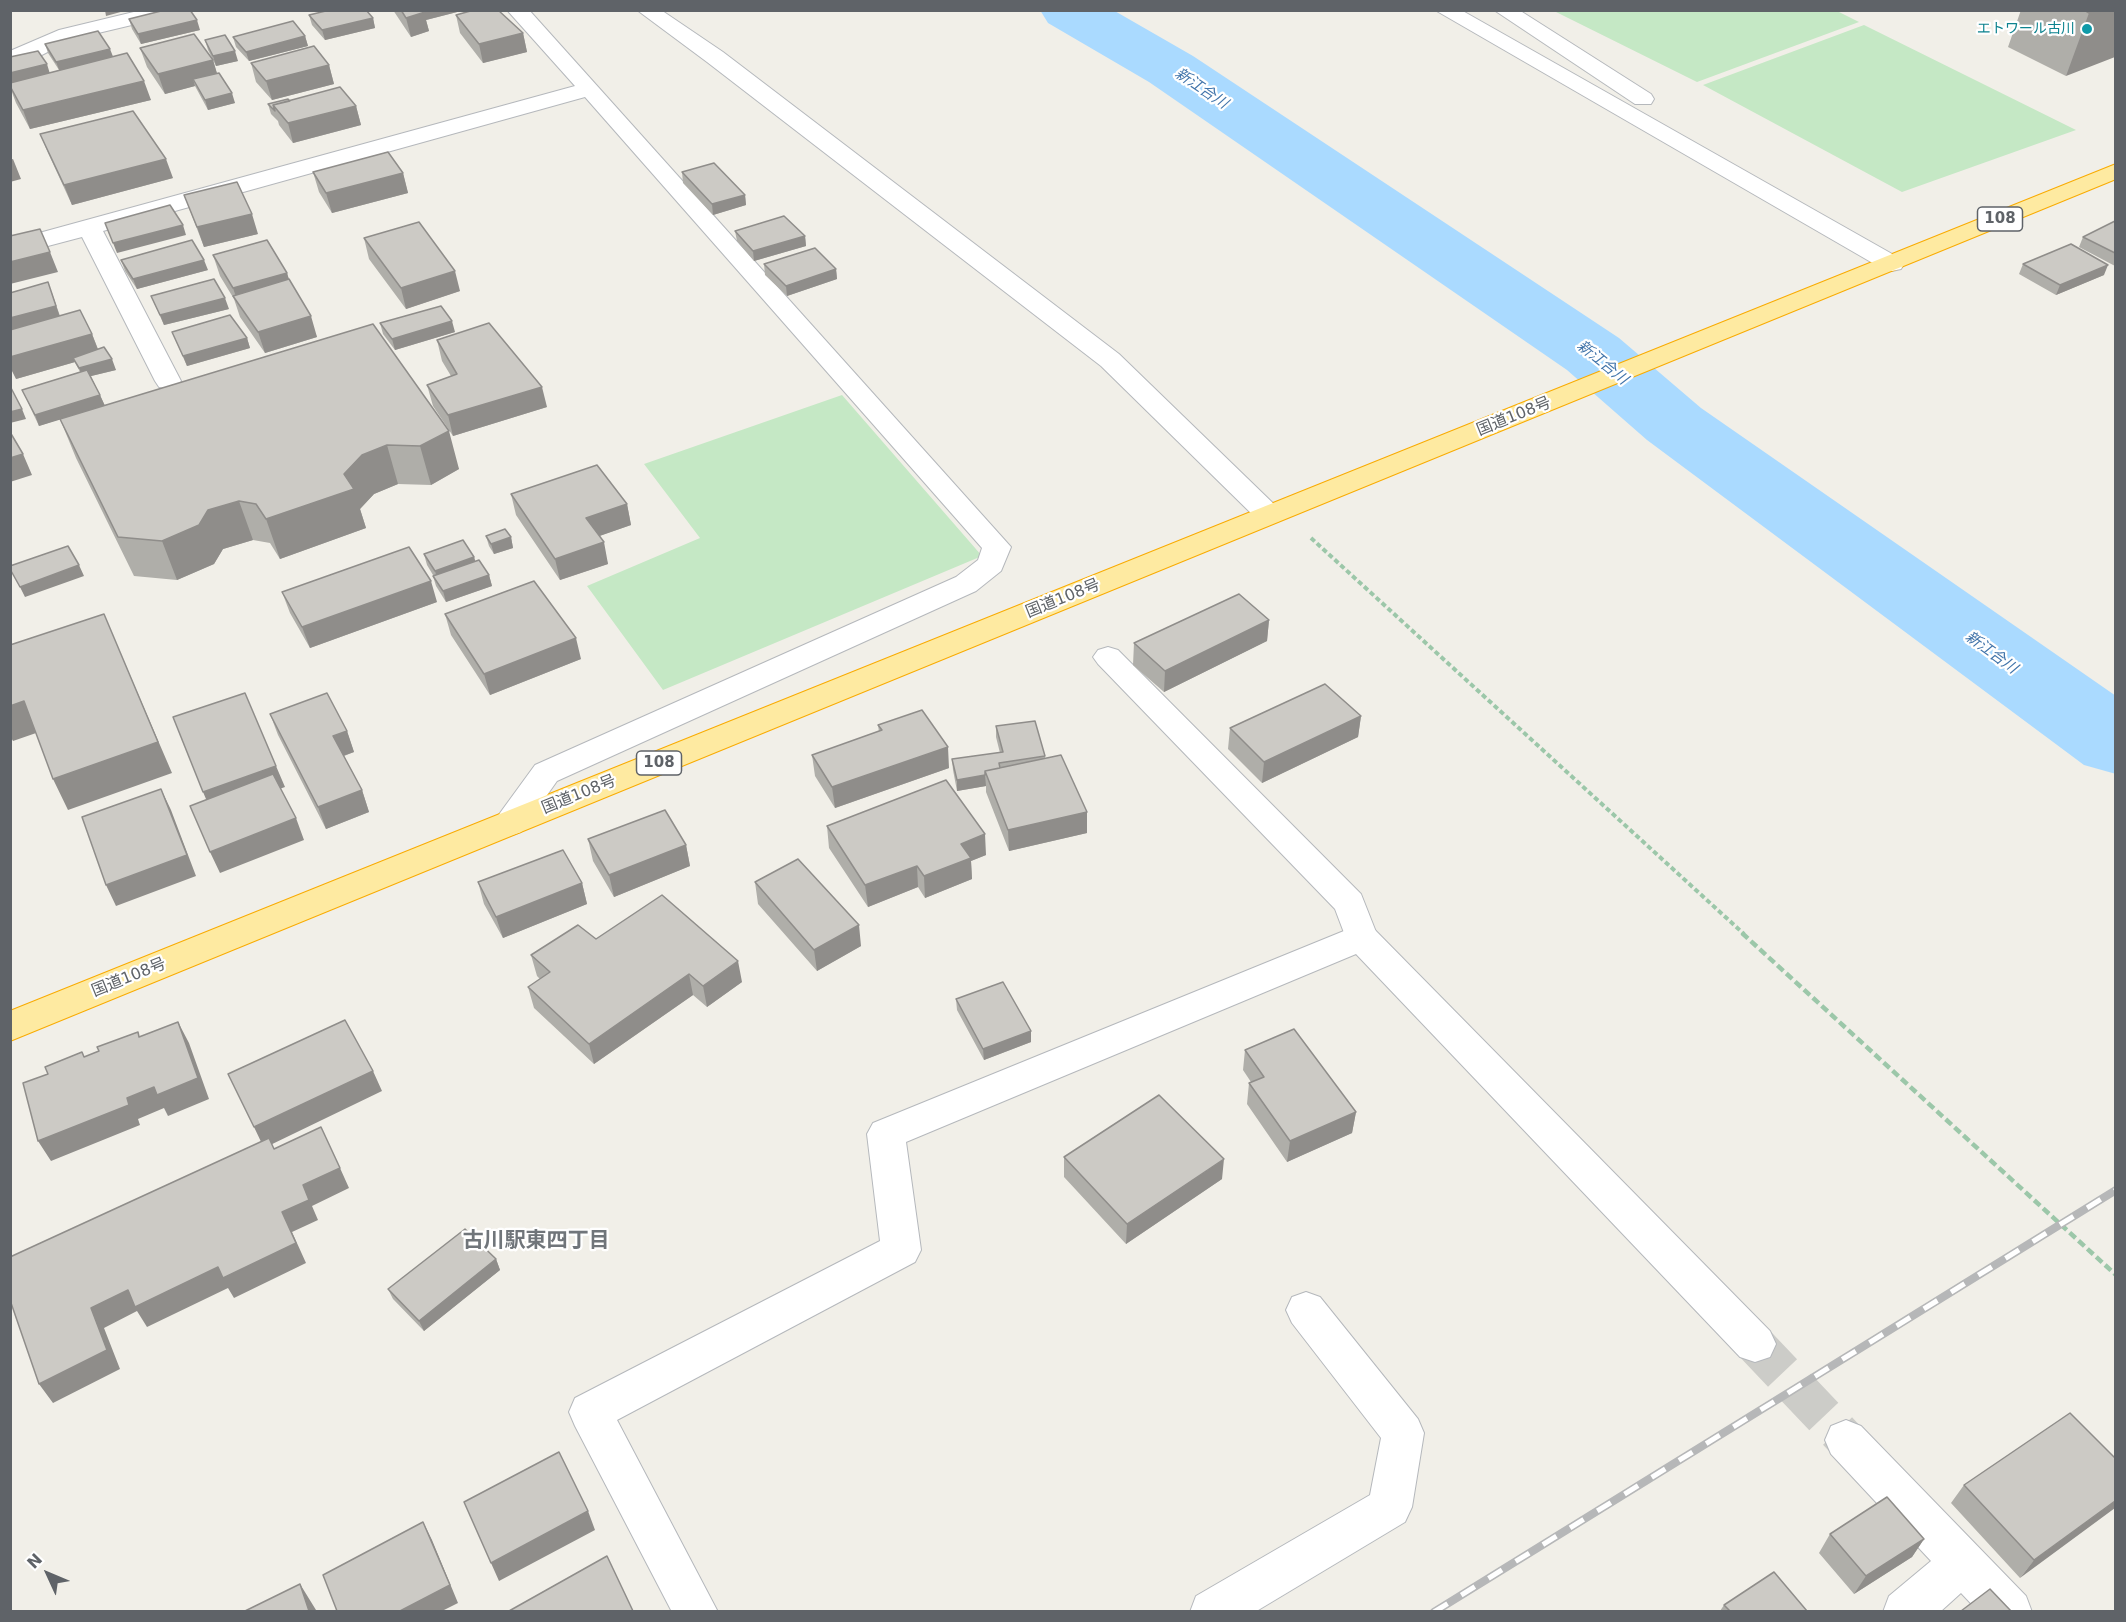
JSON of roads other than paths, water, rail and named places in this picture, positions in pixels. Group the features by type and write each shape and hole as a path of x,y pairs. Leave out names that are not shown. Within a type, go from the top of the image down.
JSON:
{"highway":[{"name":"国道108号","path":"10,1027 2115,171"}],"street":[{"path":"10,58 24,55 66,34 171,10"},
{"path":"509,824 546,773 966,584 991,564 997,547 517,10"},
{"path":"646,10 716,57 1110,360 1269,515"},
{"path":"1445,10 1888,265"},
{"path":"1504,10 1747,166 1769,196"},
{"path":"10,249 590,89"},
{"path":"89,227 168,381"},
{"path":"696,1611 590,1412 901,1250 886,1134 1361,937 1755,1344"},
{"path":"1212,1611 1390,1507 1403,1433 1306,1310"},
{"path":"1846,1440 2010,1611"},
{"path":"1905,1611 1963,1563"}],"lane":[{"path":"1108,657 1349,903 1361,937"}],"waterway":[{"name":"新江合川","path":"1069,10 1171,69 1593,354 1674,424 2116,742"}],"tunnel":[{"path":"1755,1344 1846,1440"}],"railway":[{"path":"1434,1612 2116,1190"}],"place":[{"name":"エトワール古川","path":"2087,29"}],"district":[{"name":"古川駅東四丁目","path":"536,1242"}]}
